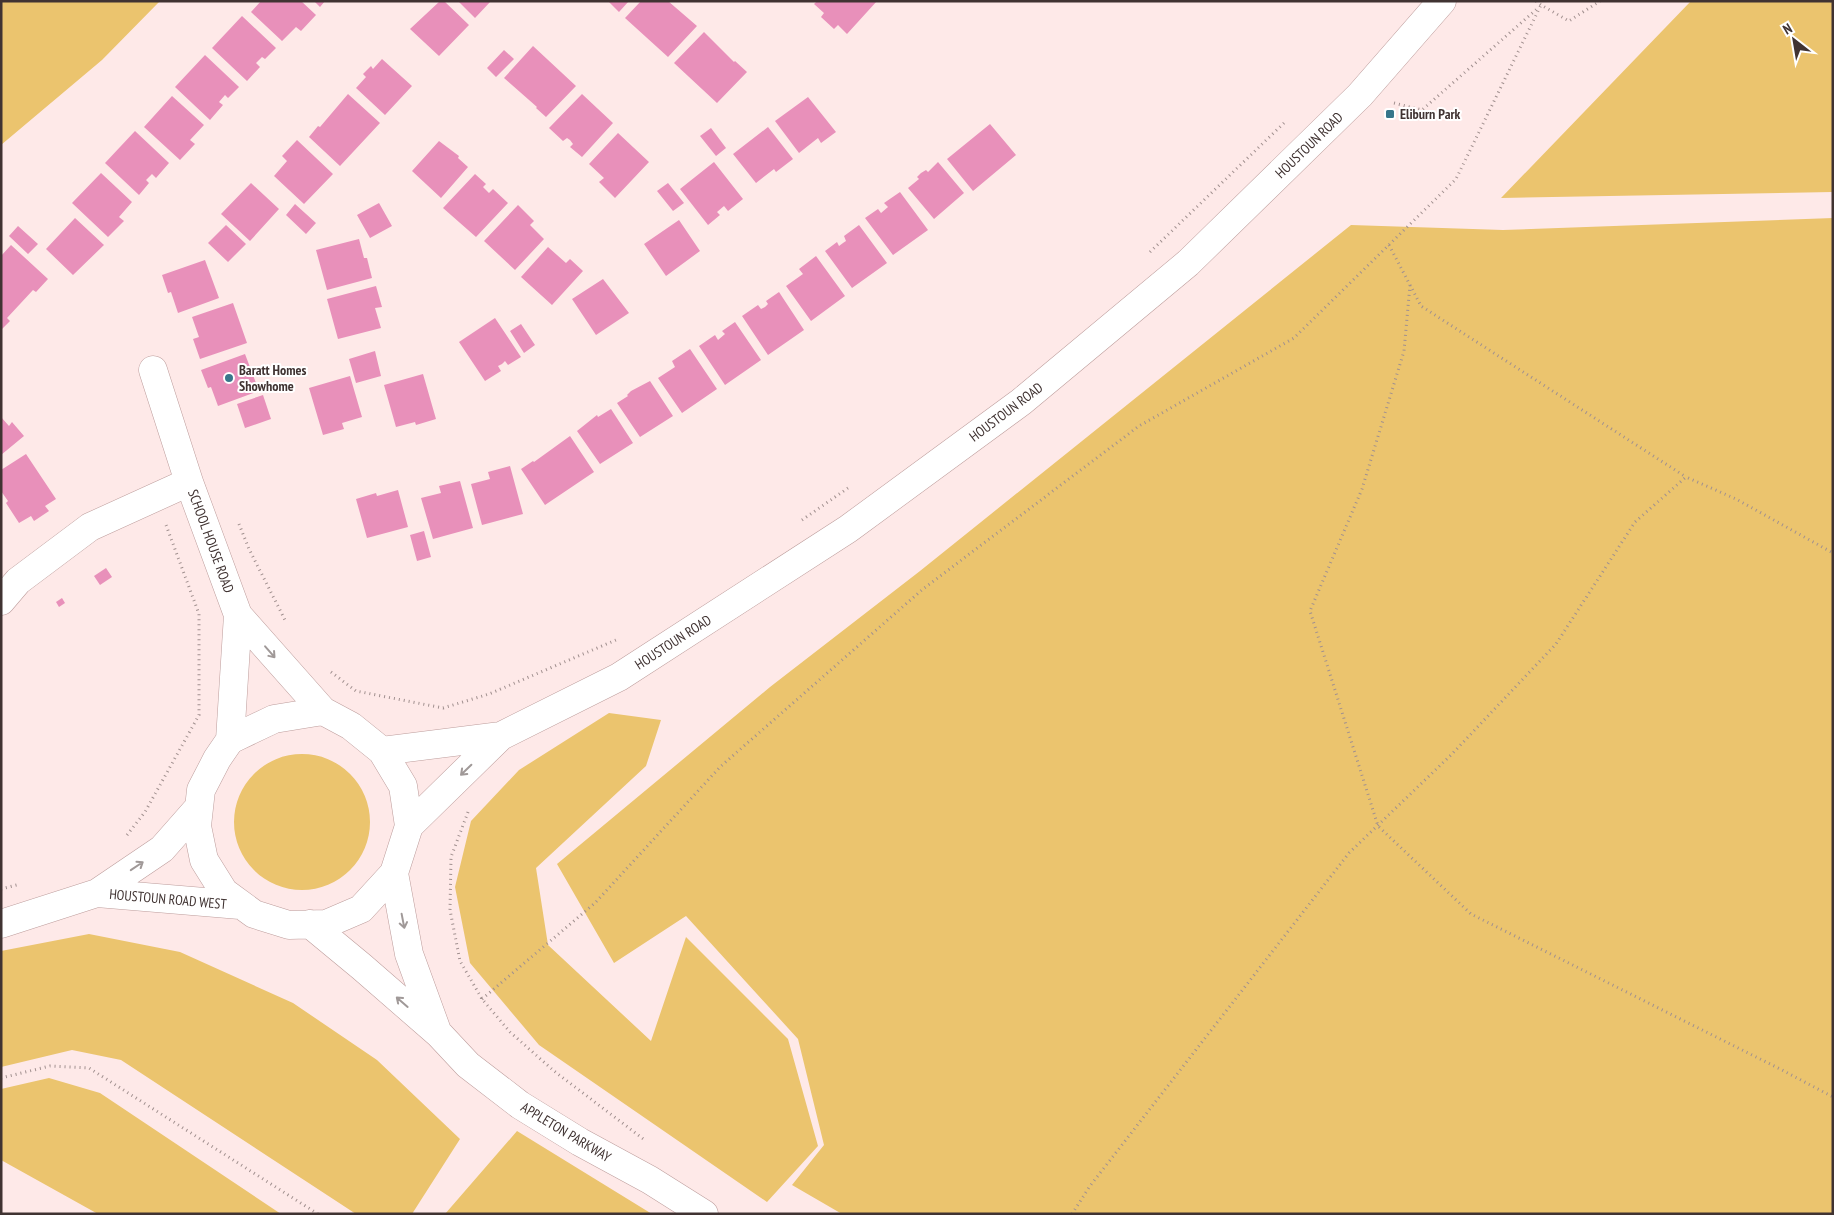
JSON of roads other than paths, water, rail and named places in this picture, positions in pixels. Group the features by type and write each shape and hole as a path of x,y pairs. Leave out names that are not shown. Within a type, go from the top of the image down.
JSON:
{"street":[{"name":"HOUSTOUN ROAD","path":"408,826 501,736 627,671 848,530 1013,408 1188,263 1360,95 1442,1"},
{"path":"153,370 190,482"},
{"name":"SCHOOL HOUSE ROAD","path":"1,601 18,581 90,527 190,482 238,615 323,712"},
{"name":"SCHOOL HOUSE ROAD","path":"230,740 238,615"},
{"path":"323,712 351,726 382,750 403,786 408,826 394,873 361,909 326,924 289,925 254,914 224,892 204,860 197,826 201,790 217,759 230,740 274,718 323,712"},
{"name":"HOUSTOUN ROAD","path":"382,750 501,736"},
{"name":"HOUSTOUN ROAD WEST","path":"1,924 97,893 162,849 199,808"},
{"name":"APPLETON PARKWAY","path":"394,873 409,954 439,1034"},
{"name":"HOUSTOUN ROAD WEST","path":"97,893 240,905"},
{"name":"APPLETON PARKWAY","path":"310,924 439,1034 468,1065 520,1105 580,1142 650,1180 704,1214"}],"place":[{"name":"Eliburn Park","path":"1390,114"},
{"name":"Baratt Homes Showhome","path":"229,378"}]}
